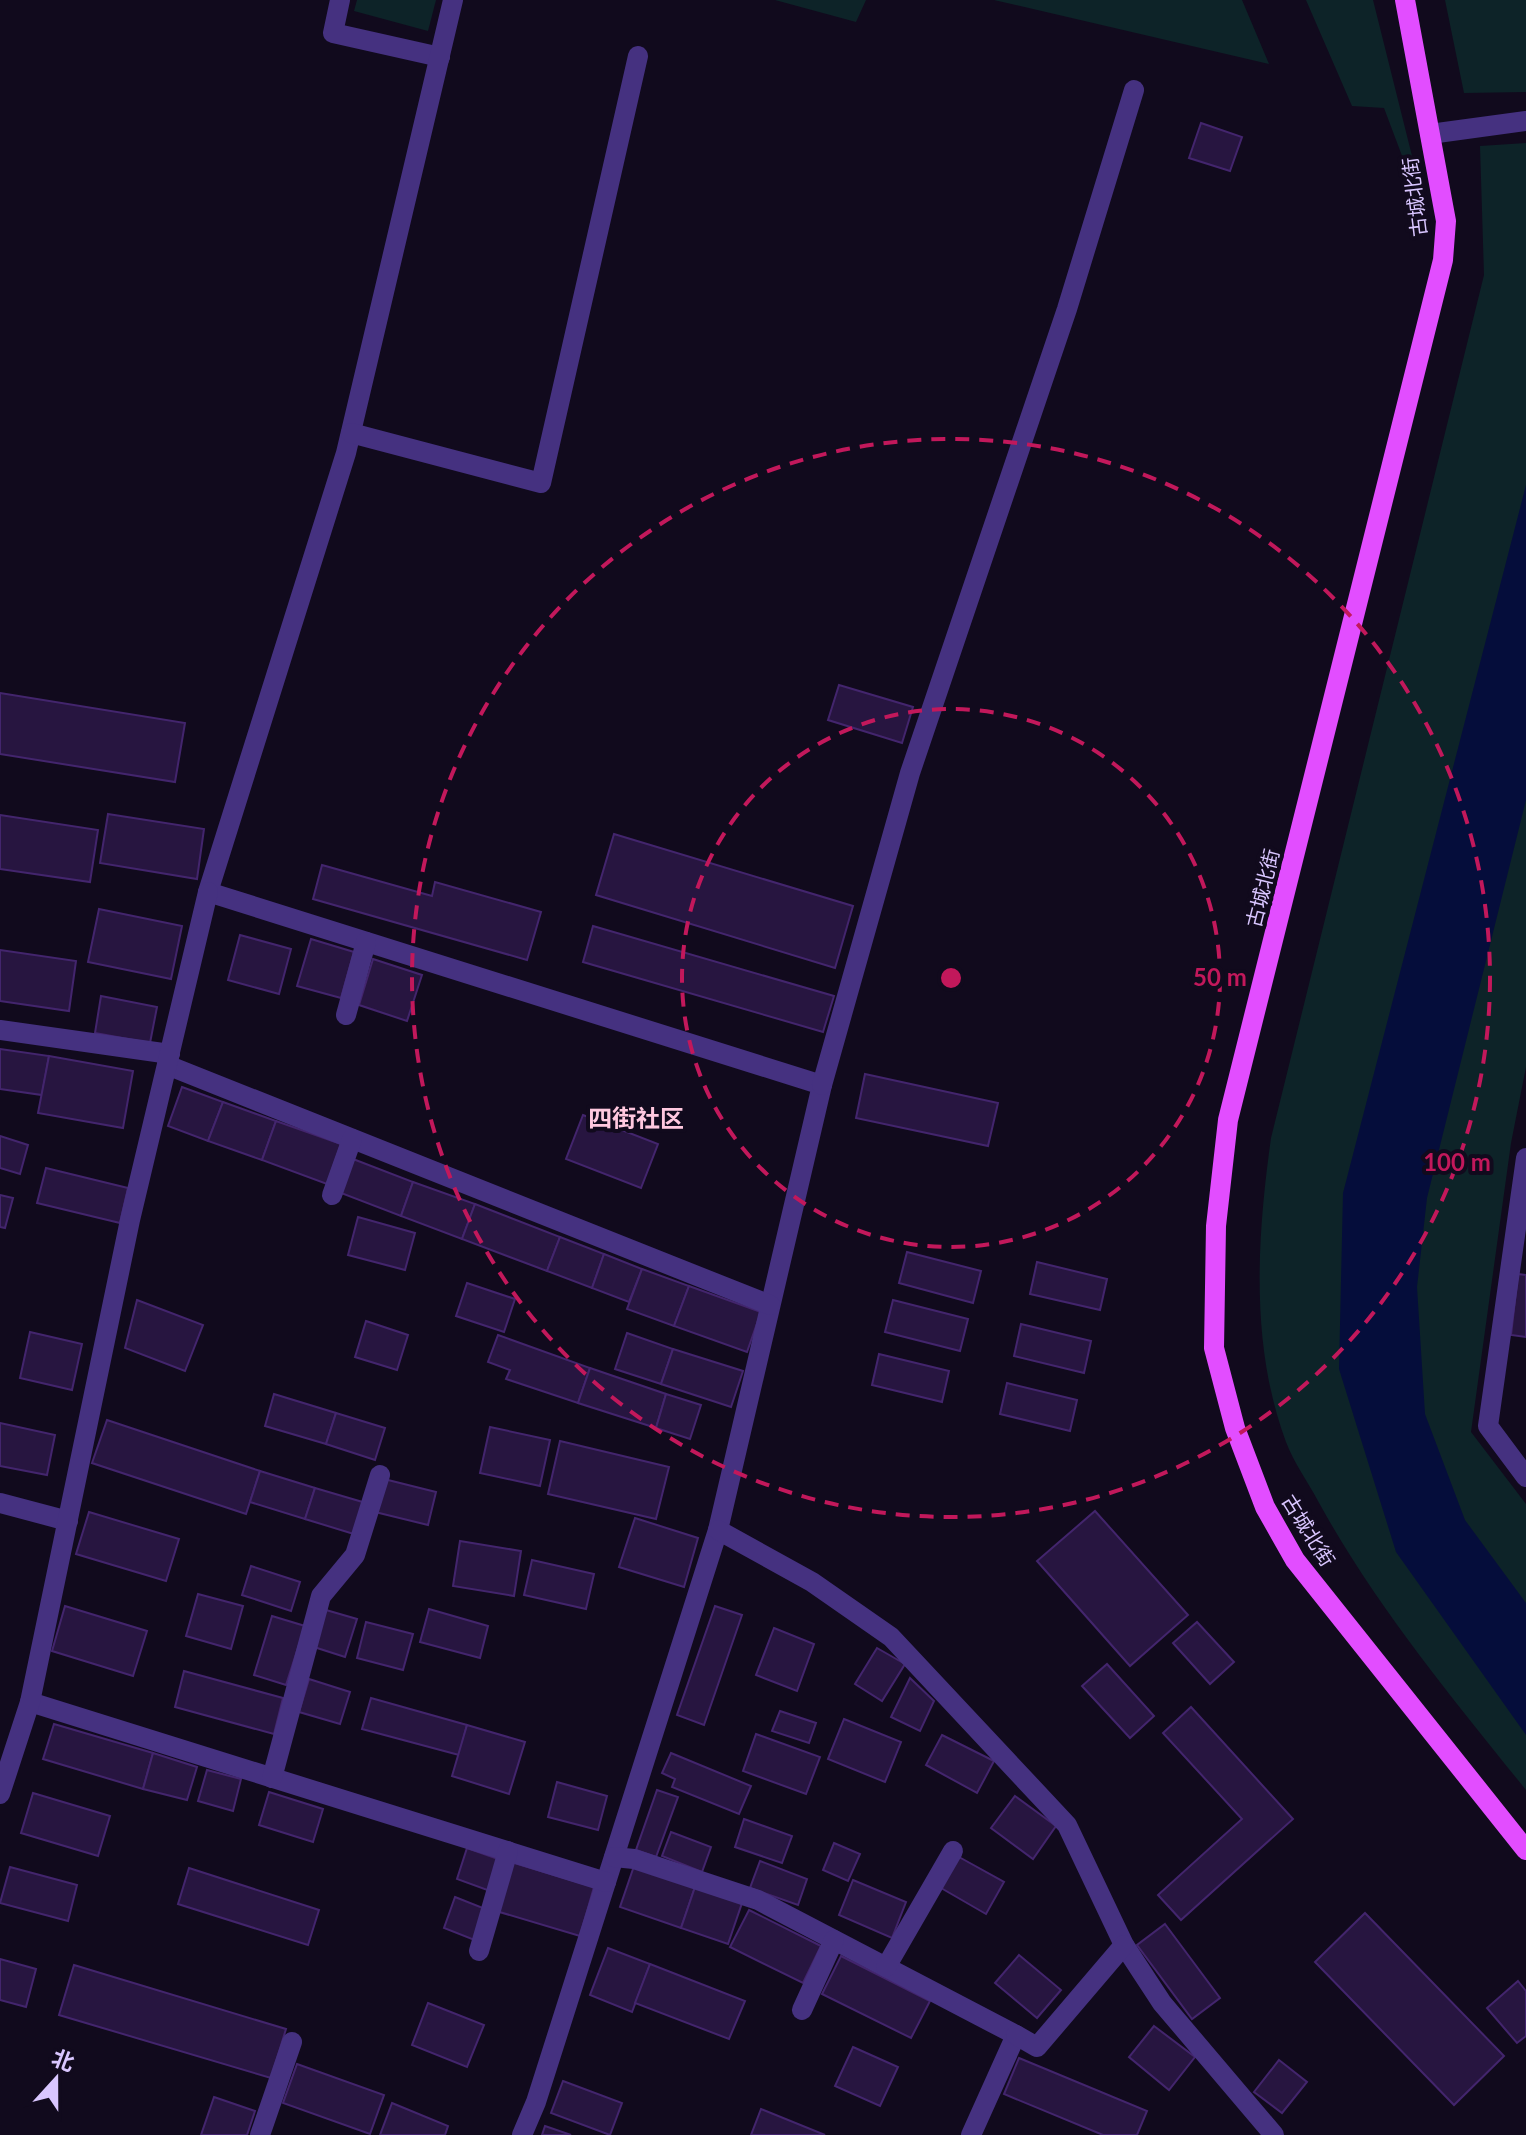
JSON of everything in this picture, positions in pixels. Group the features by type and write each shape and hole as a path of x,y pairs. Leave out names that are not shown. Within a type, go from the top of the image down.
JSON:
{"main road":[{"name":"古城北街","path":"1405,0 1446,221 1443,260 1228,1120 1216,1226 1214,1348 1235,1428 1260,1494 1295,1560 1526,1850"}],"street":[{"path":"340,0 333,33 440,57"},
{"path":"0,1794 30,1702 130,1220 208,892 351,433 453,0"},
{"path":"351,433 541,483 638,56"},
{"path":"522,2135 536,2102 718,1530 822,1085 910,773 1067,309 1134,90"},
{"path":"1430,134 1526,121"},
{"path":"208,892 822,1085"},
{"path":"346,1015 366,942"},
{"path":"0,1030 168,1060 352,1139 770,1305"},
{"path":"332,1195 352,1139"},
{"path":"1526,1158 1488,1426 1526,1477"},
{"path":"272,1778 321,1596 355,1555 380,1475"},
{"path":"0,1503 68,1521"},
{"path":"718,1530 812,1582 891,1637 1067,1825 1124,1945 1162,2003 1274,2135"},
{"path":"30,1702 606,1882"},
{"path":"479,1951 508,1851"},
{"path":"886,1967 953,1851"},
{"path":"614,1857 634,1859 758,1900 1037,2047 1124,1945"},
{"path":"802,2010 834,1940"},
{"path":"971,2135 1016,2035"},
{"path":"260,2135 292,2042"}],"green space":[{"path":"357,0 436,0 428,31 354,11"},
{"path":"775,0 866,0 856,22"},
{"path":"994,0 1242,0 1269,64"},
{"path":"1306,0 1373,0 1413,160 1407,169 1384,108 1352,106"},
{"path":"1445,0 1526,0 1526,92 1464,93"},
{"path":"1526,143 1526,1067 1511,1143 1471,1432 1526,1504 1526,1790 1389,1614 1340,1540 1293,1457 1274,1405 1266,1368 1260,1253 1271,1138 1484,275 1480,146"}],"shaded area":[{"path":"1526,485 1526,800 1427,1198 1417,1287 1425,1414 1465,1520 1526,1603 1526,1735 1396,1552 1339,1369 1343,1193"}],"building":[{"path":"1201,123 1242,137 1230,171 1189,158"},
{"path":"839,685 913,707 902,743 828,720"},
{"path":"0,693 185,723 175,782 0,754"},
{"path":"108,814 204,829 197,879 100,863"},
{"path":"0,815 98,830 90,882 0,869"},
{"path":"614,834 853,906 835,968 596,895"},
{"path":"322,865 432,896 435,882 541,912 527,960 313,899"},
{"path":"99,909 182,926 171,979 88,962"},
{"path":"593,926 834,996 823,1032 583,962"},
{"path":"240,935 291,949 279,994 228,980"},
{"path":"311,939 354,952 341,998 297,986"},
{"path":"0,950 76,961 69,1011 0,1001"},
{"path":"373,959 422,975 407,1021 359,1005"},
{"path":"101,996 157,1007 150,1043 95,1033"},
{"path":"0,1049 49,1056 42,1095 0,1089"},
{"path":"49,1056 133,1071 123,1128 38,1113"},
{"path":"865,1074 998,1103 988,1146 856,1118"},
{"path":"182,1087 223,1102 208,1141 168,1126"},
{"path":"223,1102 276,1121 262,1160 208,1141"},
{"path":"583,1115 658,1144 641,1188 566,1159"},
{"path":"276,1121 341,1144 327,1184 262,1160"},
{"path":"0,1136 28,1145 20,1174 0,1168"},
{"path":"353,1159 413,1182 401,1216 341,1193"},
{"path":"46,1168 128,1188 120,1223 37,1203"},
{"path":"413,1182 475,1204 462,1239 401,1216"},
{"path":"0,1195 13,1198 5,1228 0,1227"},
{"path":"475,1204 560,1237 547,1271 462,1239"},
{"path":"358,1217 415,1233 405,1270 348,1255"},
{"path":"560,1237 604,1254 592,1288 547,1271"},
{"path":"907,1252 981,1271 973,1303 899,1283"},
{"path":"604,1254 642,1269 629,1302 592,1288"},
{"path":"1037,1262 1107,1279 1100,1310 1030,1294"},
{"path":"642,1269 689,1286 674,1326 627,1309"},
{"path":"1518,1274 1526,1275 1526,1337 1511,1335"},
{"path":"467,1283 515,1299 504,1332 456,1316"},
{"path":"689,1286 761,1312 747,1352 674,1326"},
{"path":"137,1300 203,1325 185,1371 125,1348"},
{"path":"893,1300 968,1319 960,1351 885,1332"},
{"path":"366,1321 408,1335 397,1370 355,1357"},
{"path":"1021,1324 1091,1341 1084,1373 1014,1356"},
{"path":"30,1332 82,1344 72,1390 20,1378"},
{"path":"627,1333 673,1349 661,1384 615,1369"},
{"path":"498,1335 590,1368 578,1403 506,1379 510,1370 488,1362"},
{"path":"673,1349 743,1371 731,1407 661,1384"},
{"path":"879,1354 949,1371 942,1402 872,1385"},
{"path":"590,1368 666,1394 656,1428 578,1403"},
{"path":"1007,1383 1077,1400 1070,1431 1000,1414"},
{"path":"274,1394 336,1413 326,1444 265,1426"},
{"path":"666,1394 701,1405 690,1439 656,1428"},
{"path":"336,1413 385,1428 375,1460 326,1444"},
{"path":"107,1420 260,1471 246,1514 92,1463"},
{"path":"0,1423 55,1435 47,1475 0,1466"},
{"path":"490,1427 550,1440 540,1486 480,1473"},
{"path":"560,1441 669,1467 656,1519 548,1494"},
{"path":"260,1471 315,1488 305,1519 250,1502"},
{"path":"384,1479 436,1492 428,1525 375,1512"},
{"path":"315,1488 366,1503 357,1535 305,1519"},
{"path":"1095,1511 1188,1615 1130,1666 1037,1561"},
{"path":"89,1512 179,1539 166,1581 76,1554"},
{"path":"635,1518 698,1538 684,1587 619,1567"},
{"path":"460,1541 521,1551 514,1596 453,1586"},
{"path":"532,1560 594,1574 586,1609 524,1595"},
{"path":"251,1566 300,1582 291,1611 242,1595"},
{"path":"198,1594 243,1606 231,1649 186,1636"},
{"path":"65,1606 147,1631 133,1676 52,1651"},
{"path":"715,1606 742,1615 704,1725 677,1715"},
{"path":"429,1609 488,1626 480,1658 420,1642"},
{"path":"326,1610 357,1619 345,1657 314,1647"},
{"path":"272,1616 305,1626 286,1685 254,1675"},
{"path":"366,1622 413,1634 403,1670 357,1658"},
{"path":"1197,1622 1234,1662 1210,1684 1173,1643"},
{"path":"774,1628 814,1644 797,1691 756,1675"},
{"path":"877,1648 905,1664 882,1701 855,1684"},
{"path":"1107,1664 1154,1716 1130,1738 1082,1686"},
{"path":"184,1671 283,1698 274,1734 175,1707"},
{"path":"910,1678 934,1701 920,1731 891,1717"},
{"path":"309,1679 350,1692 340,1724 299,1712"},
{"path":"371,1698 467,1725 459,1755 362,1729"},
{"path":"1191,1707 1293,1819 1181,1920 1158,1895 1242,1819 1163,1733"},
{"path":"780,1711 816,1723 809,1743 772,1731"},
{"path":"844,1719 901,1742 885,1782 828,1759"},
{"path":"54,1724 153,1753 143,1789 43,1759"},
{"path":"467,1725 525,1742 509,1794 452,1776"},
{"path":"756,1734 820,1757 806,1794 743,1771"},
{"path":"942,1735 994,1761 977,1793 926,1765"},
{"path":"153,1753 197,1767 187,1800 143,1789"},
{"path":"671,1753 751,1786 739,1814 672,1787 675,1779 662,1773"},
{"path":"207,1770 241,1779 233,1811 198,1801"},
{"path":"557,1782 607,1796 598,1830 548,1817"},
{"path":"657,1790 678,1797 656,1857 636,1850"},
{"path":"269,1792 323,1809 313,1842 259,1825"},
{"path":"33,1793 110,1816 98,1856 21,1833"},
{"path":"1015,1796 1056,1826 1033,1859 991,1828"},
{"path":"744,1819 792,1836 782,1863 735,1847"},
{"path":"671,1832 711,1847 702,1872 662,1856"},
{"path":"834,1843 860,1854 848,1881 823,1870"},
{"path":"467,1848 501,1860 490,1891 457,1879"},
{"path":"959,1857 1004,1882 986,1914 941,1888"},
{"path":"760,1861 807,1879 798,1905 750,1888"},
{"path":"511,1862 594,1887 580,1936 496,1911"},
{"path":"634,1866 695,1887 681,1928 620,1907"},
{"path":"10,1867 77,1885 68,1921 0,1903"},
{"path":"189,1868 319,1910 308,1945 178,1904"},
{"path":"853,1880 906,1902 892,1938 839,1915"},
{"path":"695,1887 742,1903 728,1944 681,1928"},
{"path":"455,1897 488,1910 477,1941 444,1928"},
{"path":"749,1910 821,1946 803,1983 730,1947"},
{"path":"1365,1913 1504,2056 1454,2105 1315,1962"},
{"path":"1165,1924 1220,1998 1192,2019 1137,1945"},
{"path":"608,1948 650,1964 632,2012 590,1995"},
{"path":"1019,1955 1061,1990 1037,2018 995,1983"},
{"path":"841,1956 930,2001 911,2038 822,1994"},
{"path":"0,1959 36,1969 26,2007 0,2000"},
{"path":"650,1964 745,2001 729,2039 635,2003"},
{"path":"74,1965 286,2029 271,2078 59,2015"},
{"path":"1518,1981 1526,1991 1526,2036 1517,2043 1487,2008"},
{"path":"428,2003 484,2025 467,2067 412,2045"},
{"path":"1154,2026 1195,2057 1169,2090 1129,2057"},
{"path":"853,2047 898,2067 880,2106 835,2086"},
{"path":"1019,2058 1147,2111 1137,2135 1103,2135 1004,2094"},
{"path":"1279,2060 1307,2082 1282,2113 1254,2092"},
{"path":"297,2064 384,2095 370,2134 283,2103"},
{"path":"563,2081 622,2103 610,2135 551,2113"},
{"path":"214,2097 255,2111 247,2135 201,2135"},
{"path":"392,2103 448,2126 445,2135 380,2135"},
{"path":"761,2109 825,2135 751,2135"},
{"path":"545,2126 571,2135 542,2135"}],"district":[{"name":"四街社区","path":"636,1117"}]}
